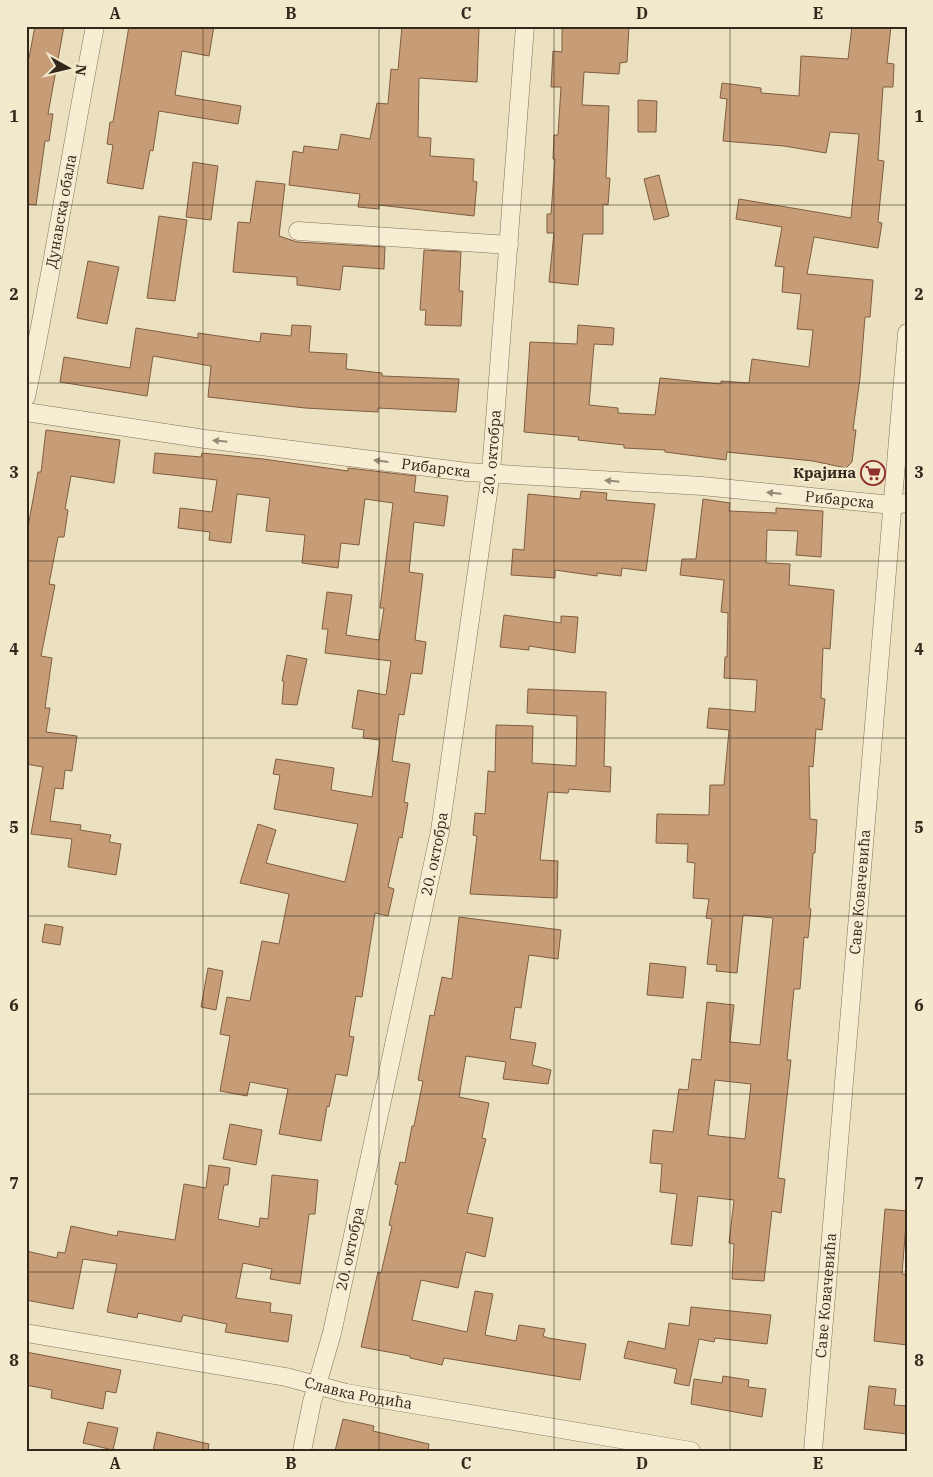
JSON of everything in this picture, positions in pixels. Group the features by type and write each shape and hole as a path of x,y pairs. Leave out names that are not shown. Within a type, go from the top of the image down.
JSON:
{"street":[{"name":"Дунавска обала","path":"26,397 47,296 74,130 95,26"},
{"name":"20. октобра","path":"302,1451 312,1402 332,1333 440,831 491,472 525,26"},
{"path":"298,231 509,245"},
{"name":"Саве Ковачевића","path":"813,1451 900,504 907,333"},
{"name":"Рибарска","path":"26,412 195,438 467,472 702,486 900,504"},
{"name":"Славка Родића","path":"26,1333 286,1377 346,1393 691,1451"}],"building":[{"path":"35,26 64,26 48,114 53,114 49,141 45,141 36,205 26,204 26,57 29,58"},
{"path":"129,26 214,26 209,56 182,51 175,95 241,106 238,124 159,111 153,151 150,150 143,189 107,183 113,145 107,144 110,122 113,122"},
{"path":"402,26 479,28 477,82 419,78 418,137 431,138 430,156 474,159 473,181 477,182 474,216 379,205 379,209 358,207 360,194 289,185 293,151 303,153 304,146 338,150 341,134 370,139 377,103 388,104 391,69 398,70"},
{"path":"562,26 629,26 627,62 620,63 619,74 584,72 582,105 609,106 606,178 610,178 608,205 603,204 603,234 583,234 578,285 549,282 554,233 547,233 547,214 551,214 555,159 553,159 554,135 558,135 561,87 551,87 553,51 562,52"},
{"path":"852,26 891,26 887,63 894,64 893,87 883,87 878,160 884,161 878,222 882,223 878,248 814,237 807,274 873,280 870,317 865,317 853,430 856,430 852,462 846,468 813,461 727,452 726,460 665,452 665,450 624,448 624,445 578,440 579,437 524,432 530,342 577,344 578,325 614,328 613,345 594,344 589,405 618,408 618,413 655,415 660,378 721,384 721,381 749,383 752,359 809,367 813,330 797,329 801,294 782,292 784,267 775,266 782,227 736,219 739,199 851,218 859,134 830,132 826,153 784,146 723,141 727,99 720,98 722,83 761,88 761,93 799,96 801,56 848,59"},
{"path":"638,100 657,101 656,132 638,132"},
{"path":"193,162 218,166 211,220 186,217"},
{"path":"659,175 669,216 654,220 644,179"},
{"path":"256,181 285,184 279,236 297,242 385,247 384,269 343,266 340,290 297,285 297,277 233,272 238,222 250,223"},
{"path":"159,216 187,220 175,301 147,298"},
{"path":"424,250 461,252 459,291 463,291 461,326 425,325 426,310 420,310"},
{"path":"88,261 119,267 107,324 77,318"},
{"path":"292,325 311,326 309,352 347,354 346,369 382,373 382,376 459,379 456,412 378,408 378,412 305,408 208,397 211,366 153,356 147,396 60,382 64,357 130,368 136,328 198,338 198,333 260,342 261,333 291,336"},
{"path":"46,430 120,440 114,483 71,476 65,509 68,510 64,537 58,537 49,584 55,585 41,656 52,658 45,708 50,708 46,732 77,736 72,771 65,770 63,789 55,788 50,821 81,825 80,830 111,835 109,842 121,844 116,875 68,867 72,839 31,834 43,767 26,764 26,538 38,472 41,472"},
{"path":"155,453 201,457 202,453 263,459 348,471 348,468 416,476 414,492 448,496 444,526 414,522 409,572 423,574 415,640 426,642 422,674 411,673 404,715 399,714 392,761 410,764 404,802 408,803 402,838 399,837 388,887 394,889 388,916 375,913 362,997 356,996 349,1036 354,1037 347,1076 336,1074 329,1107 327,1106 321,1141 279,1134 288,1089 250,1082 247,1096 220,1091 230,1036 220,1034 227,997 250,1001 262,941 279,944 289,894 240,883 258,824 276,830 266,863 345,882 358,824 274,809 280,775 273,774 276,759 334,768 331,790 372,797 380,740 363,738 364,730 352,728 358,690 386,695 391,661 325,653 328,629 322,629 327,592 352,595 346,635 379,640 384,608 380,608 393,503 365,499 359,545 341,543 338,568 302,563 305,535 266,531 270,498 237,494 231,543 209,540 210,532 178,528 180,508 212,512 217,480 153,473"},
{"path":"581,491 607,493 606,500 655,504 646,571 622,568 621,576 597,573 597,576 555,570 555,578 511,575 513,549 524,550 528,494 580,499"},
{"path":"703,499 730,503 729,511 776,513 776,508 823,511 821,557 796,555 798,531 767,530 766,563 790,564 789,585 834,590 830,649 823,648 821,698 825,699 822,730 816,729 813,767 809,766 810,819 817,820 808,938 804,937 800,989 794,989 787,1060 791,1060 778,1178 785,1179 781,1213 772,1211 764,1281 732,1279 734,1244 729,1243 734,1200 698,1196 692,1246 671,1244 677,1194 660,1192 662,1164 650,1163 653,1130 673,1132 679,1089 688,1090 692,1059 701,1060 707,1002 734,1005 730,1042 760,1045 773,918 743,915 737,973 716,971 717,965 707,964 712,919 706,918 709,899 693,898 695,863 687,862 688,844 656,843 657,814 709,815 710,785 724,785 729,730 707,728 709,708 755,712 757,680 724,678 725,657 727,657 728,613 721,612 724,580 680,575 682,559 696,559","holes":["715,1080 751,1084 745,1139 708,1135"]},
{"path":"504,615 561,623 561,616 578,617 575,653 529,646 529,650 500,647"},
{"path":"287,655 307,659 297,705 282,704 284,681 282,681"},
{"path":"528,689 606,692 604,766 611,767 610,792 569,789 568,793 548,792 540,860 558,861 557,898 470,894 477,836 473,835 475,813 485,814 488,771 495,772 496,725 533,726 532,763 576,766 577,716 527,713"},
{"path":"459,917 561,930 558,959 529,955 521,1008 515,1007 510,1039 536,1043 532,1065 551,1070 548,1084 503,1079 506,1062 466,1056 459,1097 489,1103 482,1138 486,1139 467,1213 493,1218 485,1257 466,1252 458,1288 421,1280 412,1320 467,1332 475,1291 493,1294 485,1335 516,1341 519,1325 545,1329 543,1336 548,1338 586,1344 580,1380 444,1358 442,1365 410,1358 410,1356 361,1347 378,1272 381,1273 392,1226 389,1225 398,1185 395,1184 400,1162 405,1163 412,1126 414,1126 423,1081 418,1080 430,1015 434,1016 442,977 452,979"},
{"path":"45,924 63,927 60,945 42,942"},
{"path":"650,963 686,967 683,998 647,995"},
{"path":"208,968 223,971 216,1010 201,1007"},
{"path":"230,1124 262,1130 256,1165 223,1159"},
{"path":"209,1165 230,1168 228,1185 224,1185 218,1219 259,1227 260,1218 268,1219 272,1175 318,1180 315,1214 309,1214 300,1284 270,1279 272,1269 243,1263 236,1298 271,1303 270,1312 292,1315 288,1342 225,1332 227,1324 183,1315 181,1322 138,1313 137,1318 107,1312 117,1264 83,1259 73,1309 26,1300 26,1251 57,1258 58,1252 65,1253 71,1226 117,1236 118,1231 175,1240 184,1184 206,1188"},
{"path":"885,1209 907,1211 902,1274 907,1275 907,1345 874,1341"},
{"path":"691,1307 771,1315 767,1344 715,1338 714,1342 699,1339 689,1386 674,1383 677,1369 624,1358 628,1341 665,1349 669,1323 689,1326"},
{"path":"26,1352 121,1370 116,1393 106,1391 103,1409 51,1398 52,1390 26,1385"},
{"path":"723,1376 749,1380 748,1387 766,1389 762,1417 691,1404 694,1379 722,1383"},
{"path":"869,1386 896,1389 894,1405 907,1406 907,1434 864,1429"},
{"path":"343,1419 374,1426 373,1431 429,1444 428,1451 335,1451"},
{"path":"88,1422 118,1428 113,1450 83,1443"},
{"path":"157,1432 209,1444 208,1451 153,1451"}],"place":[{"name":"Крајина","path":"873,473"}]}
